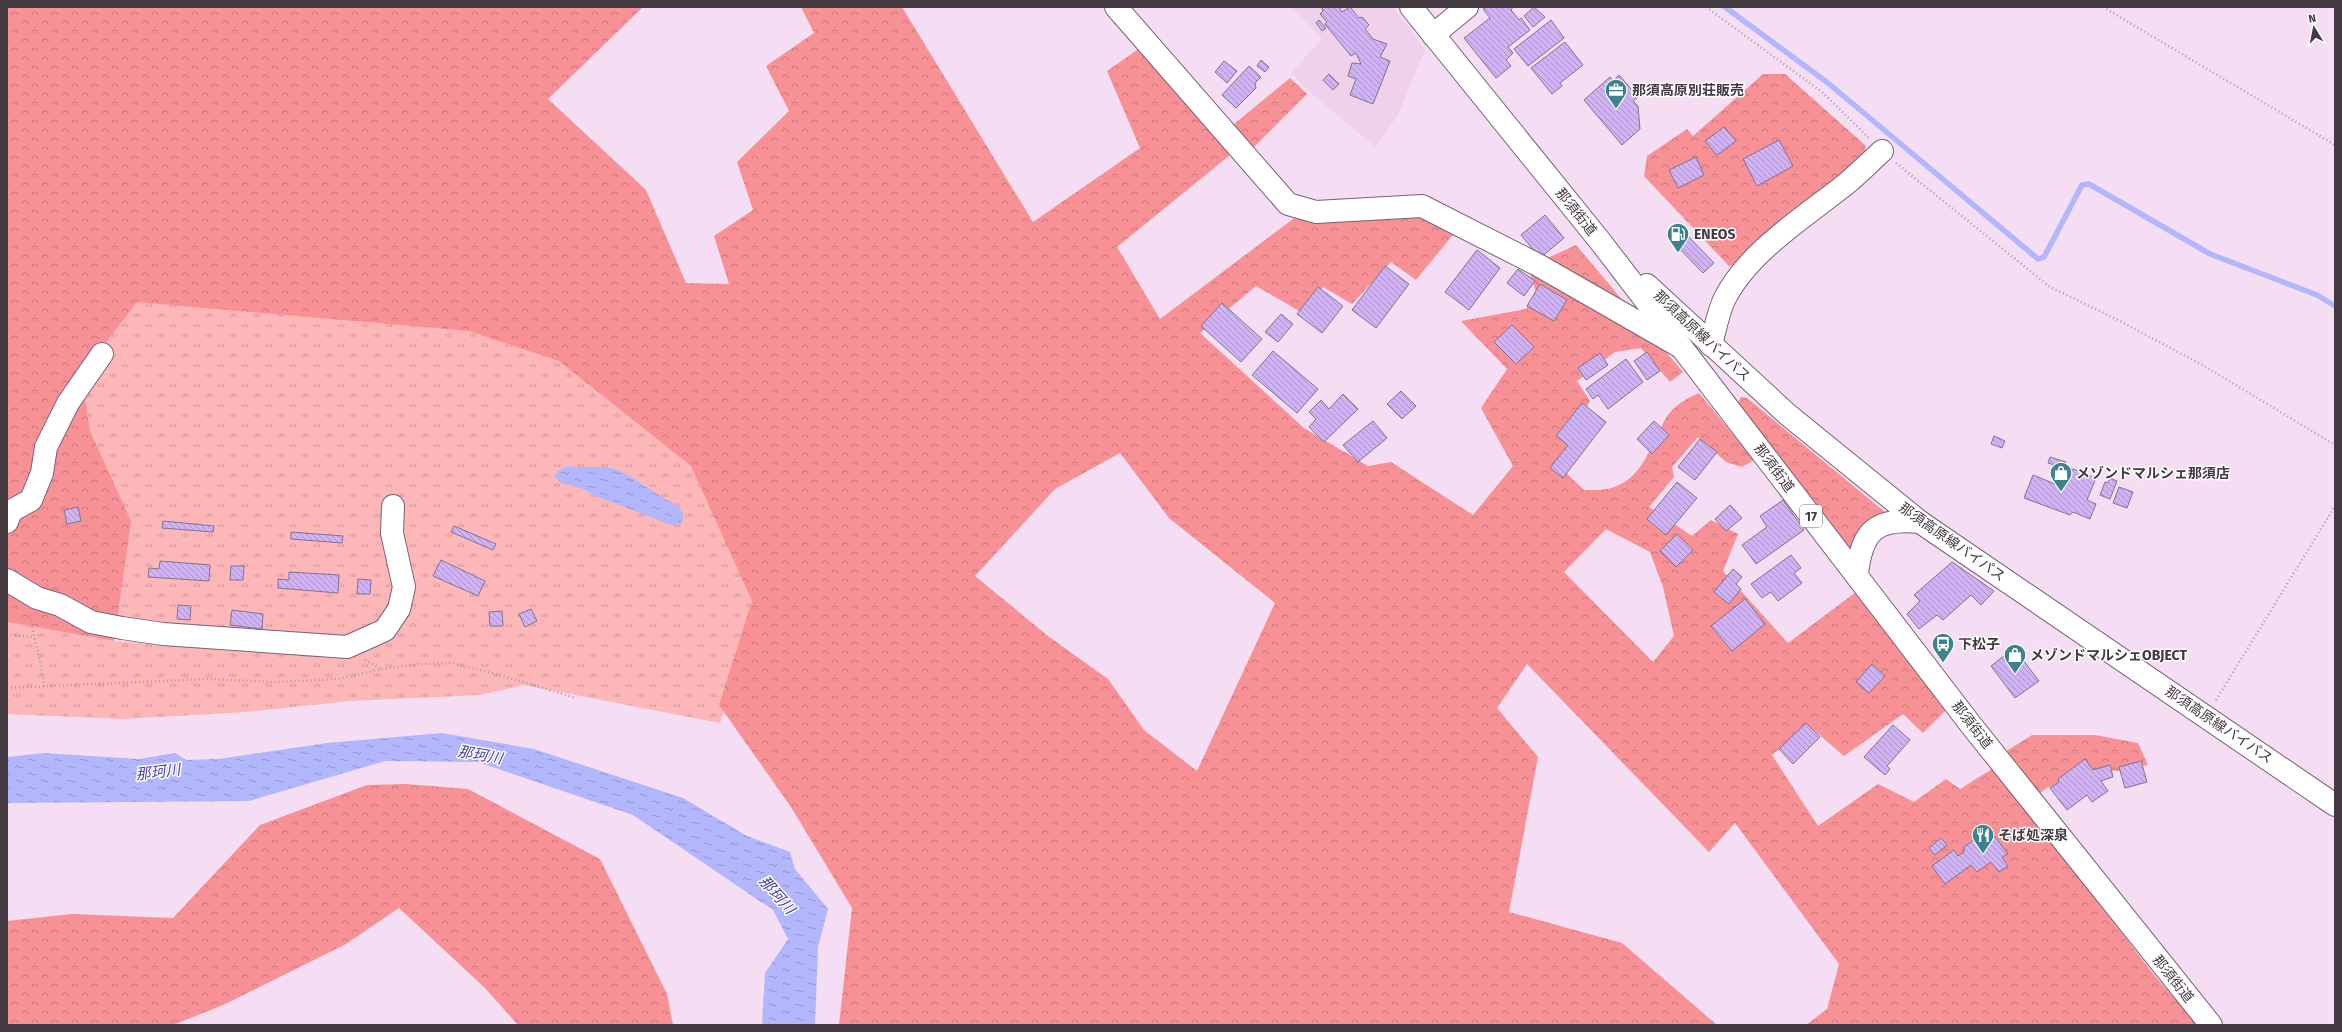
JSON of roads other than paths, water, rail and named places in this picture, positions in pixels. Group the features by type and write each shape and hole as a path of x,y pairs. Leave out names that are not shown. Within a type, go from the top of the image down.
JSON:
{"main road":[{"path":"1116,7 1288,204 1316,212 1422,206 1538,264 1681,347"},
{"name":"那須街道","path":"1411,7 1600,241 1857,574 1971,725 2210,1025"},
{"path":"1433,35 1467,7"},
{"path":"1711,344 1725,299 1739,277 1782,235 1847,183 1882,151"},
{"name":"那須高原線バイパス","path":"1600,241 1787,414 1920,522 2335,805"},
{"path":"8,514 31,500 42,474 46,447 68,403 102,354"},
{"path":"7,580 27,593 60,605 92,622 122,628 163,634 347,647 385,630 399,609 404,587 392,532 393,506"},
{"path":"1857,574 1859,553 1866,537 1880,525 1898,520 1920,522"}],"water":[{"path":"568,466 615,469 675,504 681,510 684,517 681,523 674,526 598,497 583,489 559,482 554,475 559,470"},
{"name":"那珂川","path":"442,733 534,749 683,798 747,836 790,852 795,869 828,909 818,947 815,1025 762,1025 765,973 788,939 773,910 633,815 478,762 385,761 249,801 7,803 7,757 44,753 139,759 175,753 186,760 218,759 327,743"}],"waterway":[{"path":"1725,7 1828,83 2038,259 2044,257 2082,185 2089,184 2210,254 2317,295 2335,306"}],"place":[{"name":"那須高原別荘販売","path":"1616,110"},
{"name":"ENEOS","path":"1678,254"},
{"name":"メゾンドマルシェ那須店","path":"2061,492"},
{"name":"下松子","path":"1943,664"},
{"name":"メゾンドマルシェOBJECT","path":"2015,674"},
{"name":"そば処深泉","path":"1983,854"}]}
